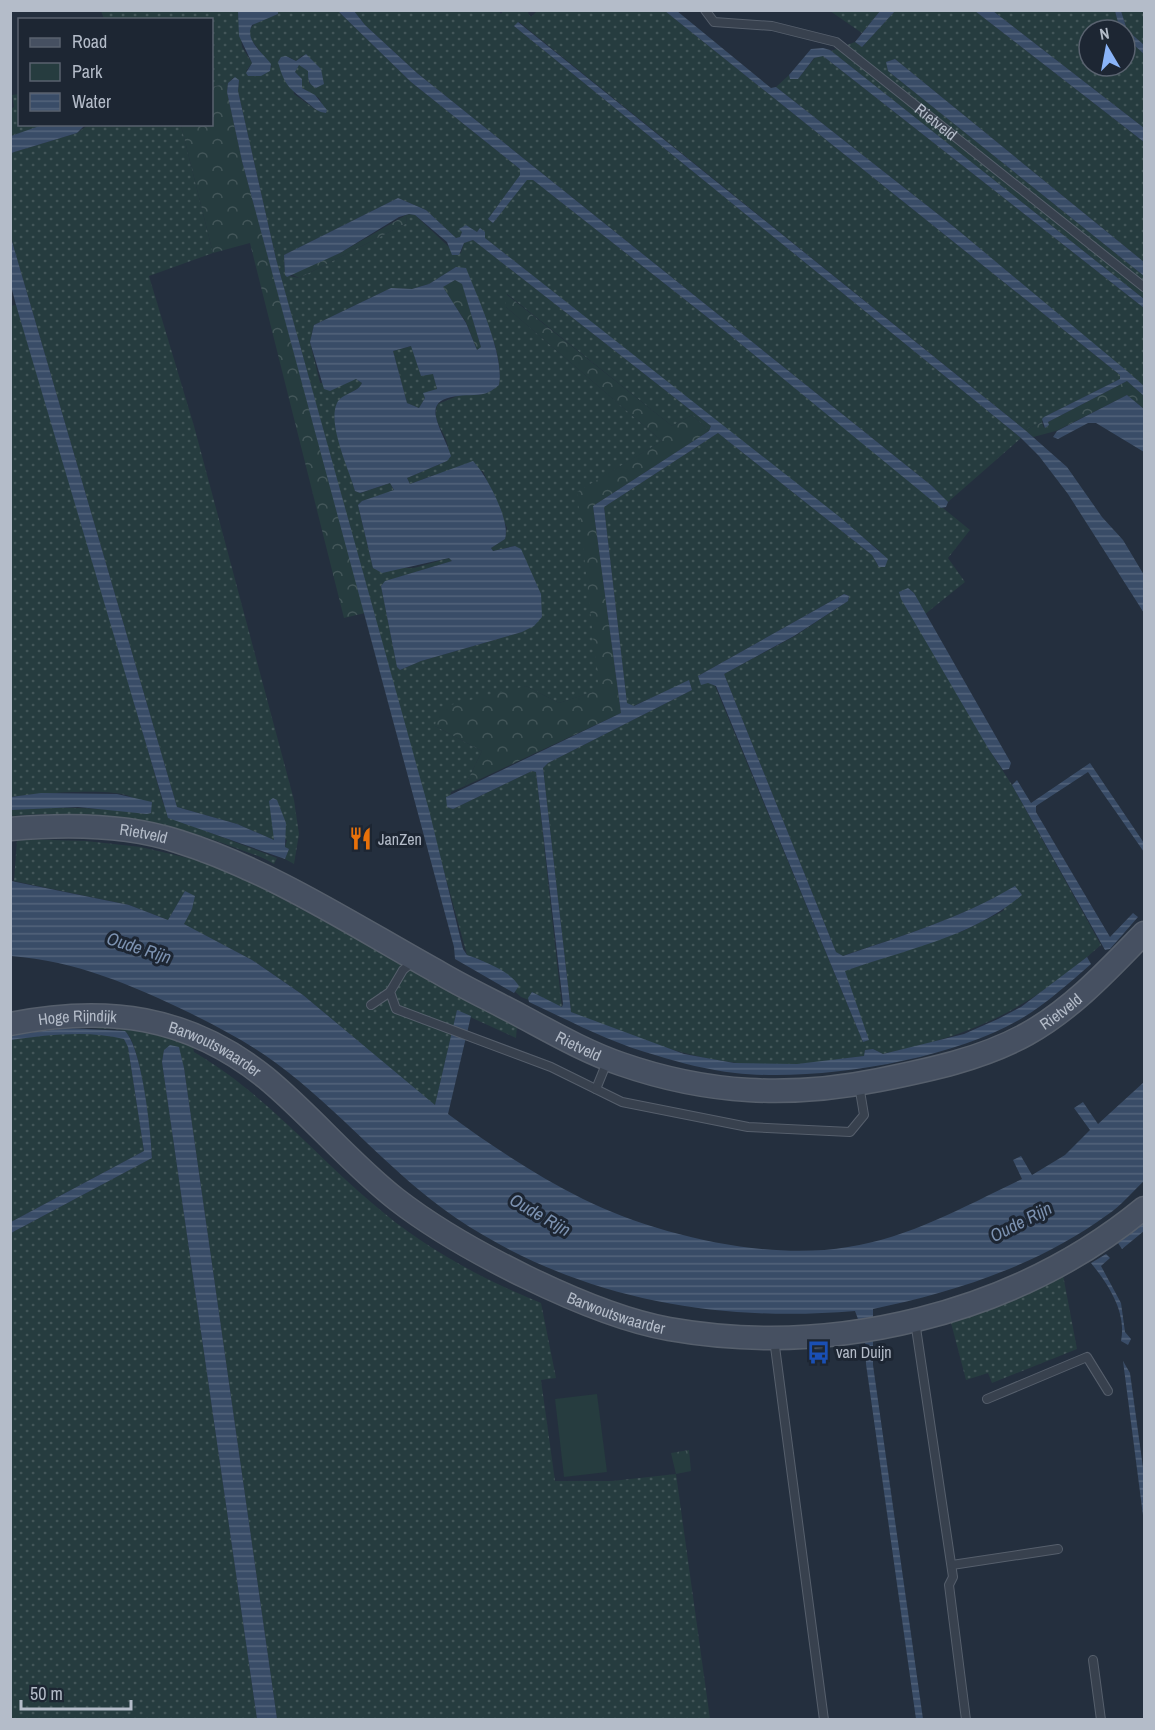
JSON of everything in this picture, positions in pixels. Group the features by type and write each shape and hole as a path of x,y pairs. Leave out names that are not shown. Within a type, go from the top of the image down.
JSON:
{"street":[{"name":"Rietveld","path":"10,829 65,826 112,828 178,841 230,861 280,885 416,960 608,1059 687,1082 756,1092 859,1084 969,1059 1027,1034 1088,991 1144,933"},
{"name":"Hoge Rijndijk","path":"10,1024 52,1016 121,1015 145,1019"},
{"name":"Barwoutswaarder","path":"145,1019 193,1034 234,1054 268,1080 396,1199 456,1239 530,1277 598,1308 665,1329 718,1336 774,1338 855,1332 915,1321 1012,1288 1078,1257 1144,1208"}],"lane":[{"name":"Rietveld","path":"705,10 714,22 772,26 836,42 1144,287"},
{"path":"371,1005 390,992 403,970 416,960"},
{"path":"390,992 396,1009 551,1067 622,1102 748,1127 850,1132 864,1115 859,1084"},
{"path":"596,1089 608,1059"},
{"path":"915,1321 954,1576 949,1585 966,1719"},
{"path":"774,1338 824,1719"},
{"path":"987,1398 1087,1357 1108,1391"},
{"path":"952,1565 1058,1549"},
{"path":"1093,1660 1101,1719"}],"green space":[{"path":"498,10 501,14 503,11 530,10 528,13 531,17 537,11 665,11 1120,375 1120,379 1044,417 1042,422 1025,430 519,22 514,26 1021,438 948,502 932,486 417,73 365,25 354,11"},
{"path":"101,11 238,11 242,47 252,63 246,71 272,67 250,38 250,29 254,24 278,14 278,11 338,11 411,82 520,169 521,174 488,219 493,223 527,179 533,180 730,335 970,530 948,558 965,582 924,615 914,593 908,588 988,748 1012,785 1101,945 1025,1002 975,1028 947,1038 883,1054 873,1049 865,1050 864,1056 814,1063 764,1065 714,1060 665,1048 571,1012 543,768 548,763 692,690 689,681 633,706 627,704 604,507 718,433 872,555 879,567 880,551 485,238 480,228 477,232 462,232 460,237 456,238 426,210 398,198 284,255 285,275 299,278 407,223 406,215 415,215 449,247 461,253 464,243 473,240 711,426 709,431 692,415 672,426 507,294 506,307 662,441 578,492 600,690 559,703 526,686 435,726 482,751 465,786 451,792 448,807 453,809 532,771 536,772 562,1008 532,992 529,1000 521,997 481,960 467,955 276,259 238,91 239,80 233,78 228,83 213,87 213,18 104,18","holes":["303,55 316,88 309,83 308,71 299,64 295,72 302,79 302,88 319,98 324,108 316,110 294,94 289,57 296,61","456,267 480,309 493,339 500,370 499,385 480,395 465,393 438,404 436,415 448,446 447,461 407,478 410,484 434,475 483,471 507,528 505,539 491,548 493,551 514,546 522,632 421,661 400,670 397,667 381,586 386,581 452,561 449,558 414,568 373,568 358,505 362,501 394,491 390,483 361,493 355,491 349,470 340,399 360,387 362,383 356,379 320,383 310,342 314,325 391,288 412,289 429,284","844,594 849,596 848,601 795,636 724,674 836,952 842,956 909,934 952,917 1015,887 1003,911 963,931 844,971 868,1040 863,1042 715,686 698,676"]},
{"path":"830,11 880,11 862,33"},
{"path":"895,11 975,11 1144,142 1144,262 895,59 887,62 888,71 1144,276 1144,299 831,51 855,42 862,47"},
{"path":"993,11 1115,11 1117,18 1077,18 1077,76"},
{"path":"1121,11 1144,11 1144,45 1137,39 1137,18 1123,18"},
{"path":"1137,48 1144,54 1144,128 1079,78 1137,78"},
{"path":"817,55 823,56 1144,308 1144,386 953,226 776,87 789,75 790,79 798,79"},
{"path":"228,83 227,92 242,161 365,613 344,618 250,243 213,253 181,126 213,126 213,87"},
{"path":"18,94 18,126 42,126 11,136 10,109 14,107 12,95"},
{"path":"87,126 181,126 213,253 149,276 194,426 294,800 299,834 294,864 285,859 289,849 285,847 287,840 275,833 274,840 237,824 177,807 11,238 11,153 77,133"},
{"path":"406,215 407,223 299,278 291,274 340,253"},
{"path":"455,280 462,283 481,347 477,350 466,322 442,287"},
{"path":"506,294 672,426 692,415 709,431 593,506 621,713 465,786 482,751 435,726 438,708 526,686 559,703 599,690 577,492 662,441 506,307"},
{"path":"16,305 82,520 163,803 177,820 277,858 274,864 209,838 153,824 69,814 11,816 11,810 45,808 113,810 147,814 133,798 107,792 72,792 11,797 10,306"},
{"path":"412,346 421,376 433,373 437,389 425,398 419,408 407,403 393,351"},
{"path":"1127,381 1144,396 1144,409 1127,395 1056,431 1033,437 1025,430 1042,422 1044,428 1048,422"},
{"path":"17,839 86,841 141,847 201,861 251,882 517,1026 516,1038 457,1011 435,1106 303,995 252,960 183,924 192,909 185,892 168,920 129,905 14,881"},
{"path":"119,1023 198,1043 193,1047 194,1052 219,1068 265,1104 391,1219 452,1260 541,1303 556,1378 541,1380 555,1481 612,1481 676,1474 710,1719 277,1719 184,1068 164,1050 162,1062 257,1719 11,1719 11,1233 152,1158 144,1089 130,1038 121,1030 96,1029"},
{"path":"52,1034 106,1034 124,1039 128,1047 144,1151 11,1222 10,1040"},
{"path":"1063,1275 1077,1349 992,1383 988,1373 966,1380 950,1319"},
{"path":"597,1394 607,1472 564,1477 555,1399"},
{"path":"689,1450 691,1471 676,1474 671,1453"}],"water":[{"path":"238,11 278,11 278,14 252,25 250,31 252,41 271,64 270,71 261,76 248,76 246,73 252,63 239,36"},
{"path":"338,11 354,11 365,25 417,73 932,486 948,502 946,507 941,508 730,335 533,180 527,180 493,223 488,219 520,175 520,169 411,82"},
{"path":"665,11 677,11 771,88 776,87 953,226 1144,386 1144,396 1127,381 1048,422 1049,425 1045,428 1042,419 1044,417 1120,379 1120,375"},
{"path":"880,11 895,11 862,47 855,42"},
{"path":"975,11 993,11 1144,128 1144,142"},
{"path":"1115,11 1121,11 1123,18 1117,18"},
{"path":"518,22 1025,430 1067,467 1102,517 1123,540 1144,575 1144,613 1068,494 1039,456 1021,438 514,26"},
{"path":"1137,39 1144,45 1144,54 1137,48"},
{"path":"811,49 830,50 1144,299 1144,308 823,56 814,58 798,79 790,79 789,75"},
{"path":"306,54 321,69 324,84 316,88 311,85 308,71 299,65 295,72 302,79 302,88 315,95 327,110 326,113 315,109 293,91 286,83 281,71 278,62 281,57 286,56 296,61"},
{"path":"895,59 1144,262 1144,276 888,71 886,62"},
{"path":"235,77 239,80 238,91 276,259 429,810 463,949 467,955 489,963 515,981 519,986 514,993 455,959 454,947 242,161 227,92 228,83"},
{"path":"39,126 84,126 77,133 11,153 11,136"},
{"path":"398,198 426,210 456,238 460,237 462,232 459,229 466,225 477,232 480,228 485,232 485,238 841,518 888,559 885,567 879,567 872,555 718,433 604,507 627,703 634,706 689,680 692,690 548,763 543,768 571,1012 684,1054 734,1063 797,1064 864,1056 865,1050 873,1049 883,1054 964,1034 1021,1007 1087,957 1091,964 1038,1008 990,1034 956,1047 919,1057 842,1071 804,1074 735,1073 685,1063 623,1044 529,1002 528,998 532,992 562,1007 563,1004 536,772 532,771 453,809 447,807 446,797 621,713 593,506 709,431 711,426 473,240 464,243 459,255 452,255 447,242 415,215 399,217 340,253 287,277 285,275 284,255"},
{"path":"11,238 177,807 237,824 274,840 269,801 273,798 277,800 286,823 285,847 289,849 285,859 168,818 16,305 11,286"},
{"path":"456,267 466,268 494,343 500,373 499,385 485,393 452,397 439,403 436,417 451,456 447,461 407,478 410,484 473,461 496,498 504,521 505,539 491,548 493,551 515,546 521,549 541,594 542,617 534,626 522,632 421,661 400,670 397,667 381,586 385,581 452,561 449,558 382,573 373,568 358,505 362,501 394,490 390,483 360,493 355,491 340,447 335,412 339,400 357,389 362,383 356,379 330,391 324,389 310,342 314,325 391,288 412,289 429,284","holes":["455,280 462,284 481,347 477,350 466,323 443,287","411,346 421,376 433,374 437,389 423,393 425,398 419,408 407,403 393,351"]},
{"path":"1127,395 1144,409 1144,452 1096,423 1088,423 1058,439 1053,437 1057,431"},
{"path":"908,588 914,593 1011,763 1009,769 1003,770 988,748 901,599 899,592"},
{"path":"844,594 849,596 848,601 794,636 724,674 836,952 843,956 931,926 974,908 1015,886 1022,895 982,922 960,932 845,971 869,1040 863,1042 716,686 708,683 701,685 698,676"},
{"path":"1090,763 1144,843 1144,852 1088,772 1036,806 1036,812 1110,937 1133,913 1138,917 1110,949 1105,950 1012,785 1017,780 1031,803"},
{"path":"41,793 117,794 152,802 151,813 78,807 11,810 11,797"},
{"name":"Oude Rijn","path":"11,881 129,905 168,920 185,891 195,896 192,909 184,924 252,960 303,995 435,1105 457,1010 471,1016 448,1114 513,1159 583,1199 644,1224 713,1242 783,1250 816,1250 871,1242 916,1228 1022,1179 1013,1160 1021,1156 1032,1175 1065,1155 1090,1130 1074,1108 1083,1102 1098,1124 1144,1082 1144,1181 1117,1207 1081,1233 1025,1262 965,1285 873,1309 873,1365 923,1719 916,1719 866,1364 865,1338 855,1311 802,1314 750,1313 698,1308 647,1299 597,1286 549,1268 502,1245 456,1218 432,1200 299,1081 245,1042 212,1024 125,984 58,963 11,956"},
{"path":"67,1028 125,1031 131,1040 141,1072 148,1110 152,1158 11,1233 11,1222 144,1151 128,1047 124,1039 82,1034 11,1040 11,1035"},
{"path":"170,1045 179,1047 184,1068 277,1719 257,1719 162,1062 164,1050"},
{"path":"1144,1221 1144,1231 1122,1249 1118,1243"},
{"path":"1106,1254 1110,1258 1101,1266 1121,1303 1125,1332 1131,1339 1128,1345 1121,1341 1121,1320 1115,1299 1091,1263"},
{"path":"1123,1361 1130,1373 1144,1475 1144,1523"}],"place":[{"name":"JanZen","path":"360,839"},
{"name":"van Duijn","path":"818,1352"}]}
